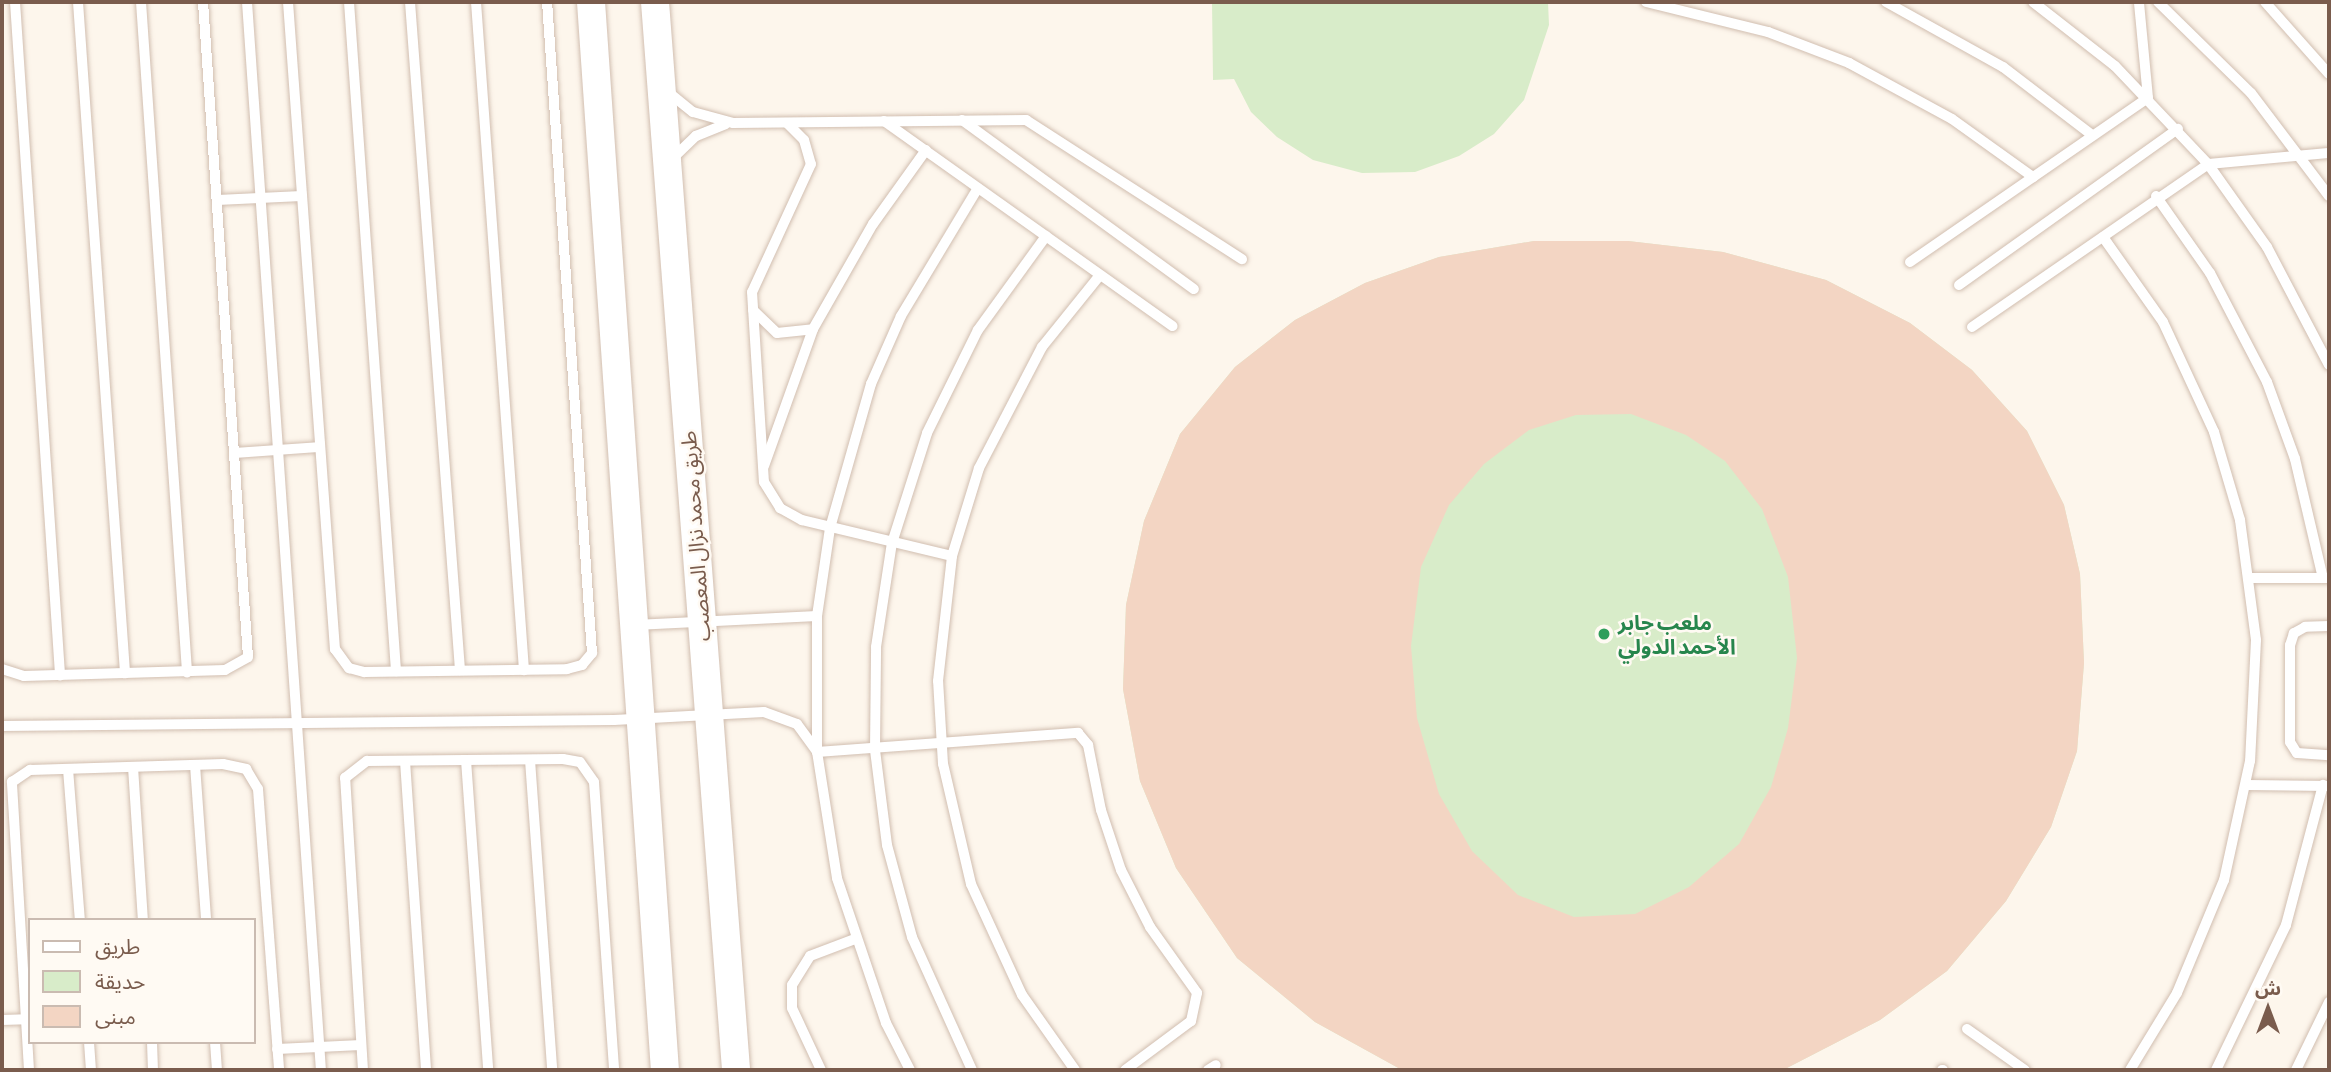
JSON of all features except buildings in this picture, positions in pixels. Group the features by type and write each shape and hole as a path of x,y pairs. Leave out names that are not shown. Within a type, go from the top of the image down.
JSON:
{"street":[{"path":"592,2 665,1070"},
{"name":"طريق محمد نزال المعصب","path":"655,2 707,716 736,1070"}],"lane":[{"path":"15,2 60,675"},
{"path":"78,2 125,673"},
{"path":"141,2 187,672"},
{"path":"2,669 16,676 232,670 244,663 249,650 204,2"},
{"path":"247,2 321,1070"},
{"path":"288,2 335,649 356,671 575,668 588,660 594,645 547,2"},
{"path":"349,2 396,671"},
{"path":"410,2 460,670"},
{"path":"476,2 524,670"},
{"path":"1646,2 1768,32 1849,63 1952,119 2033,177"},
{"path":"1886,2 2003,67 2092,135"},
{"path":"2033,2 2148,98 2208,164 2267,247 2329,365"},
{"path":"2139,2 2148,98"},
{"path":"2158,2 2228,69 2299,153 2329,196"},
{"path":"2265,2 2329,74"},
{"path":"662,85 693,112 733,123 962,120 1039,124 1241,259"},
{"path":"1910,262 2148,98"},
{"path":"962,120 1194,289"},
{"path":"884,121 1172,326"},
{"path":"668,164 696,136 733,123"},
{"path":"786,123 809,152 809,177 757,275 751,308 762,472 780,508 830,528 952,556"},
{"path":"1959,285 2178,129"},
{"path":"762,472 813,329 873,224 926,150"},
{"path":"1972,327 2208,164 2299,153 2329,153"},
{"path":"910,1070 855,939 837,878 817,752 817,616 830,528 847,455 886,350 937,250 978,188"},
{"path":"218,200 302,196"},
{"path":"2157,197 2210,272 2267,382 2295,459 2326,578 2250,578"},
{"path":"972,1070 908,926 887,845 875,750 876,647 892,543 915,466 950,380 1004,291 1046,236"},
{"path":"2103,237 2163,322 2203,404 2233,490 2250,578 2256,701 2247,785 2224,880 2203,937 2177,993 2130,1070"},
{"path":"1075,1070 1022,995 986,922 959,845 941,746 940,639 952,556 979,468 1002,416 1042,347 1100,275"},
{"path":"751,308 777,333 813,329"},
{"path":"236,453 320,447"},
{"path":"635,625 817,616"},
{"path":"2329,626 2294,633 2290,742 2297,752 2329,755"},
{"path":"2,726 639,719 776,713 806,732 817,752"},
{"path":"817,752 941,746 1073,733 1086,740 1101,810 1121,870 1198,1000 1185,1026 1125,1070"},
{"path":"466,760 488,1070"},
{"path":"530,760 552,1070"},
{"path":"363,1070 343,787 358,764 530,760 580,762 594,782 614,1070"},
{"path":"405,761 426,1070"},
{"path":"195,765 206,918"},
{"path":"29,1070 10,789 17,776 30,770 195,765 239,766 258,789 279,1070"},
{"path":"133,767 143,918"},
{"path":"68,769 80,918"},
{"path":"2216,1070 2286,925 2326,785 2247,785"},
{"path":"821,1070 795,1014 792,985 810,956 855,939"},
{"path":"2296,1070 2329,1002"},
{"path":"2,1020 26,1019"},
{"path":"1967,1029 2025,1070"},
{"path":"89,1044 91,1070"},
{"path":"152,1044 153,1070"},
{"path":"215,1044 217,1070"},
{"path":"277,1049 361,1045"}],"green space":[{"path":"1212,2 1548,2 1549,25 1524,100 1494,134 1459,156 1415,172 1362,173 1313,160 1277,137 1251,112 1234,79 1213,80"},
{"name":"ملعب جابر الأحمد الدولي","path":"1534,241 1628,241 1723,252 1826,280 1910,323 1972,370 2027,431 2064,505 2080,574 2084,663 2077,751 2051,827 2006,901 1947,971 1880,1020 1783,1070 1402,1070 1315,1022 1237,958 1176,868 1140,781 1123,689 1126,605 1144,521 1180,434 1235,367 1295,320 1365,283 1439,257"}],"place":[{"name":"ملعب جابر الأحمد الدولي","path":"1604,634"}]}
